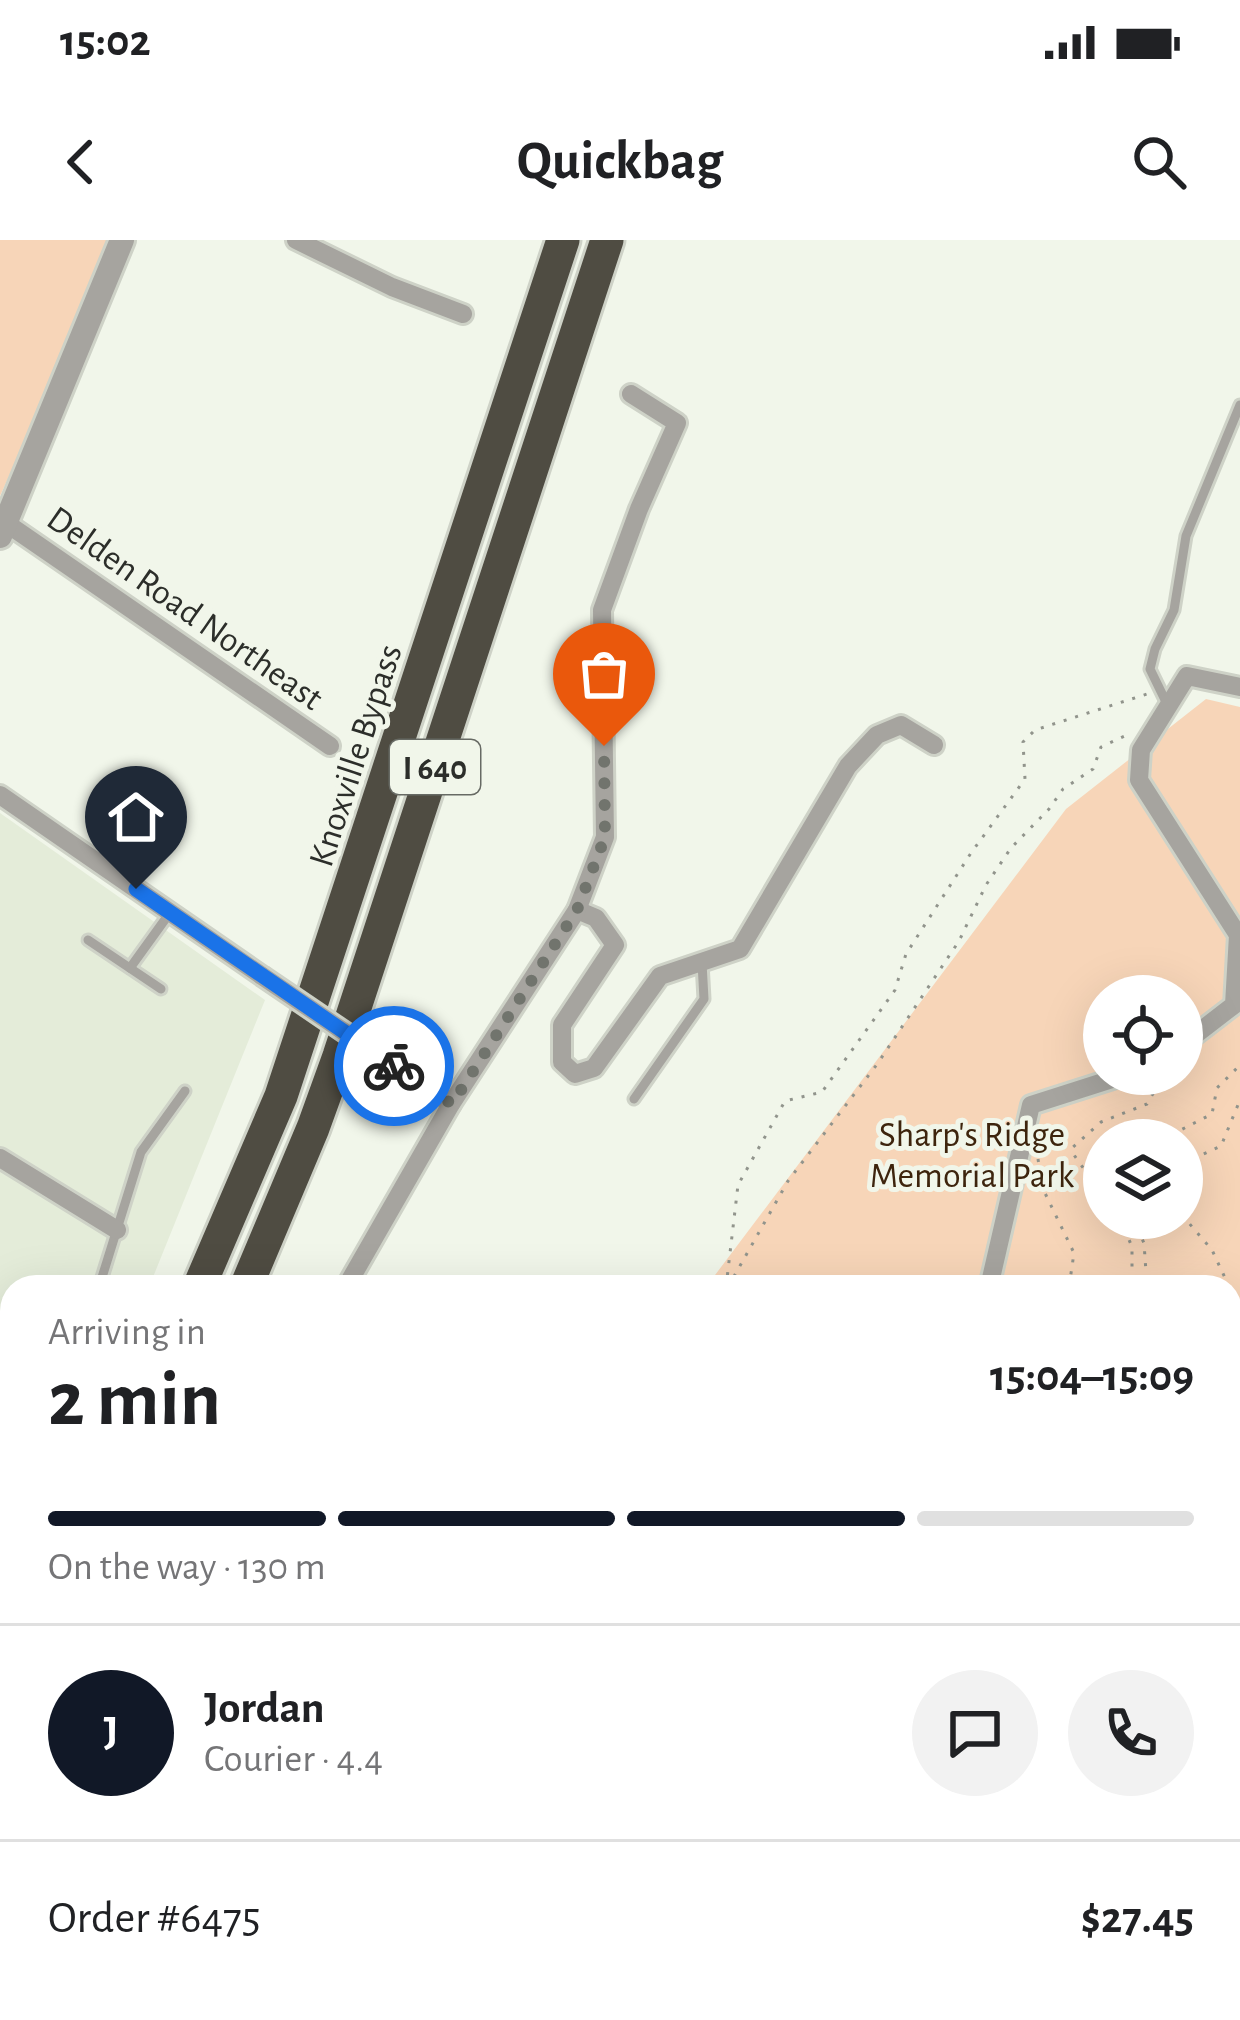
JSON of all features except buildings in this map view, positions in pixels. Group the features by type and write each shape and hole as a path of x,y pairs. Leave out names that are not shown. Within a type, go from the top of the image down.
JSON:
{"highway":[{"name":"Knoxville Bypass","path":"204,1275 281,1096 562,240"},
{"name":"I 640","path":"251,1275 332,1074 607,240"}],"street":[{"path":"3,530 122,240"},
{"path":"296,240 392,287 463,314"},
{"path":"353,1275 452,1104 577,910 605,837 602,610 677,423 631,394"},
{"name":"Delden Road Northeast","path":"3,530 330,746"},
{"path":"1203,1029 1234,1005 1238,935 1138,780 1141,750 1160,706 1187,676 1240,687"},
{"path":"577,910 596,918 616,945 562,1025 562,1061 575,1074 594,1068 660,976 740,949 848,766 877,735 901,725 934,745"},
{"path":"0,795 452,1104"},
{"path":"992,1275 1031,1105 1083,1088"},
{"path":"4,1168 117,1229"}],"lane":[{"path":"1160,706 1150,669 1155,649 1174,610 1186,536 1240,405"},
{"path":"130,968 170,912"},
{"path":"88,940 160,989"},
{"path":"634,1100 704,1000 702,963"},
{"path":"103,1275 141,1152 185,1091"}],"path":[{"path":"734,1275 788,1181 878,1064 959,941 986,885 1011,848 1063,790 1093,770 1101,747 1160,706"},
{"path":"728,1275 738,1185 760,1142 785,1101 822,1091 895,990 906,954 1025,779 1023,742 1035,730 1056,722 1160,706"},
{"path":"1202,1119 1212,1114 1217,1088 1240,1065"},
{"path":"1109,1119 1147,1104 1152,1095"},
{"path":"1203,1154 1221,1146 1240,1100"},
{"path":"1024,1136 1037,1155 1042,1189 1073,1253 1071,1275"},
{"path":"1083,1138 1073,1147 1083,1168"},
{"path":"1129,1239 1132,1275"},
{"path":"1142,1239 1146,1275"},
{"path":"1203,1239 1224,1275"}],"shaded area":[{"path":"0,813 265,1000 154,1275 0,1275"}],"green space":[{"path":"0,240 107,240 0,496"},
{"name":"Sharp's Ridge Memorial Park","path":"1206,699 1240,707 1240,1275 715,1275 1066,809"}],"way so far":[{"path":"394,1066 452,1104 577,910 605,837 604,746"}],"route":[{"path":"136,889 394,1066"}]}
